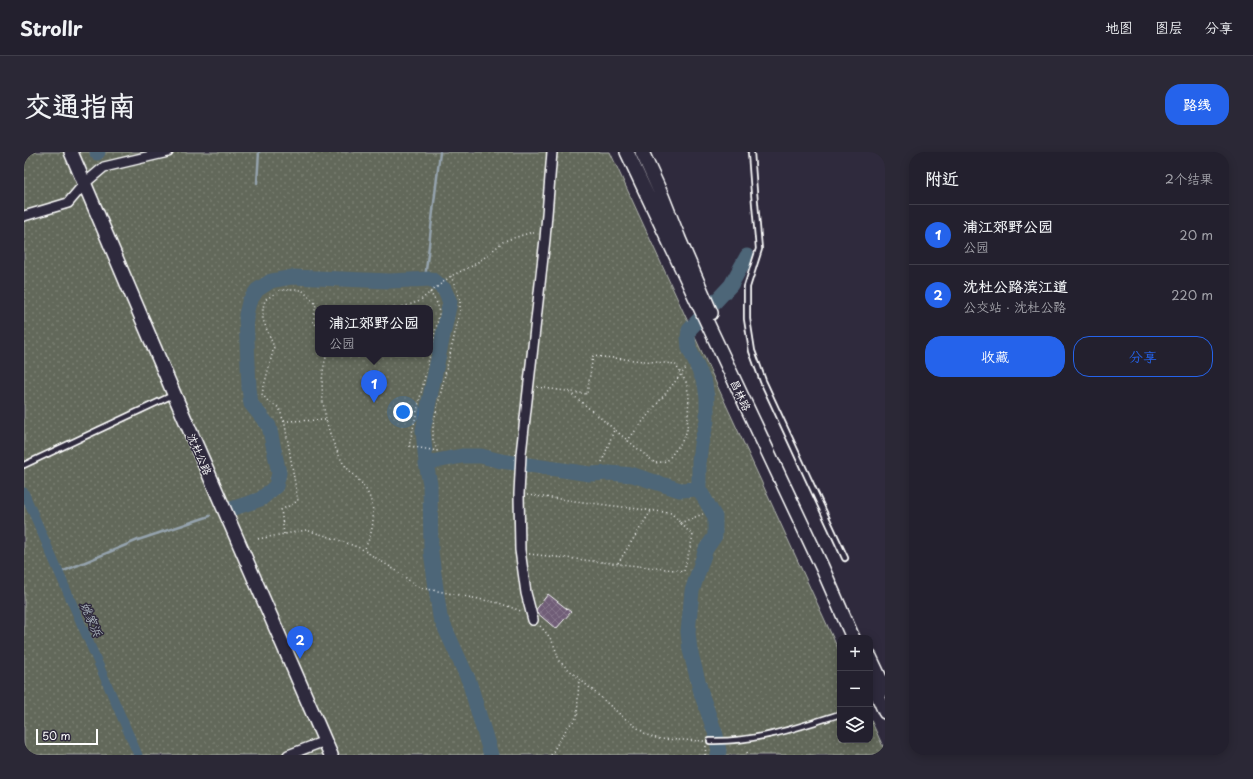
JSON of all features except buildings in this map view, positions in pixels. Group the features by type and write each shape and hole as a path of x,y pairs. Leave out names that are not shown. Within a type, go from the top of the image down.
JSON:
{"street":[{"name":"沈杜公路","path":"71,152 174,394 331,755"},
{"path":"24,216 68,203 85,183 104,167 168,152"},
{"path":"534,620 526,593 521,554 519,494 521,454 546,232 552,152"},
{"name":"昌林路","path":"627,152 701,299 852,635"},
{"name":"昌林路","path":"642,152 662,196 701,299"},
{"name":"昌林路","path":"712,324 764,424 826,565 860,635"},
{"path":"873,663 885,689"},
{"path":"873,685 885,712"},
{"path":"288,755 325,741"}],"lane":[{"path":"752,152 759,249 747,287 748,319 752,351 763,381 845,558"},
{"path":"24,464 174,394"},
{"path":"709,741 749,739 768,736 837,715"}],"path":[{"path":"408,305 418,302 451,276 478,261 504,241 529,233 546,232"},
{"path":"429,357 409,446 437,451 432,439 433,425 460,312 460,299 451,276"},
{"path":"284,534 281,510 298,501 284,421 279,408 268,401 262,394 274,347 263,320 262,308 265,300 280,290 302,290 316,305"},
{"path":"430,292 438,305 439,315 433,341"},
{"path":"315,310 313,323 315,324"},
{"path":"529,386 568,391 587,394 593,356 676,364 686,382 689,396 687,431 681,444 667,461 655,463 568,391"},
{"path":"326,357 323,370 323,387 326,420 332,441 343,462 363,484 371,500 373,517 372,527 370,539 364,550"},
{"path":"627,441 687,367"},
{"path":"284,421 326,420"},
{"path":"602,462 614,430"},
{"path":"519,494 671,513 693,536 684,571 521,554"},
{"path":"618,564 651,511"},
{"path":"680,523 703,514"},
{"path":"258,539 306,530 330,537 364,550 400,573 417,587 499,603 521,611 534,620 550,636 556,648 559,661 623,717 647,735 658,739 709,741 705,755"},
{"path":"551,755 563,734 577,717 579,679"}],"green space":[{"path":"24,152 610,152 837,646 837,743 873,743 873,725 885,751 885,755 24,755"}],"waterway":[{"path":"257,183 259,152"},
{"path":"425,279 440,152"},
{"path":"718,755 719,751 716,735 702,696 690,650 688,632 692,591 706,549 715,536 715,517 699,489 699,461 701,444 707,421 707,398 705,384 689,348 688,337 689,330 731,285 747,256"},
{"path":"231,509 261,499 276,486 279,473 269,426 251,404 249,388 246,315 249,302 257,290 271,281 292,277 390,281 431,279 444,289 450,302 423,430 426,463 430,484 431,552 440,617 469,681 491,755"},
{"path":"426,463 462,456 481,456 501,461 590,474 609,473 633,475 680,490 699,489"},
{"name":"姚家浜","path":"24,492 138,755"},
{"path":"59,573 138,540 210,516"}],"place":[{"name":"浦江郊野公园","path":"374,403"},
{"name":"沈杜公路滨江道","path":"300,659"}]}
